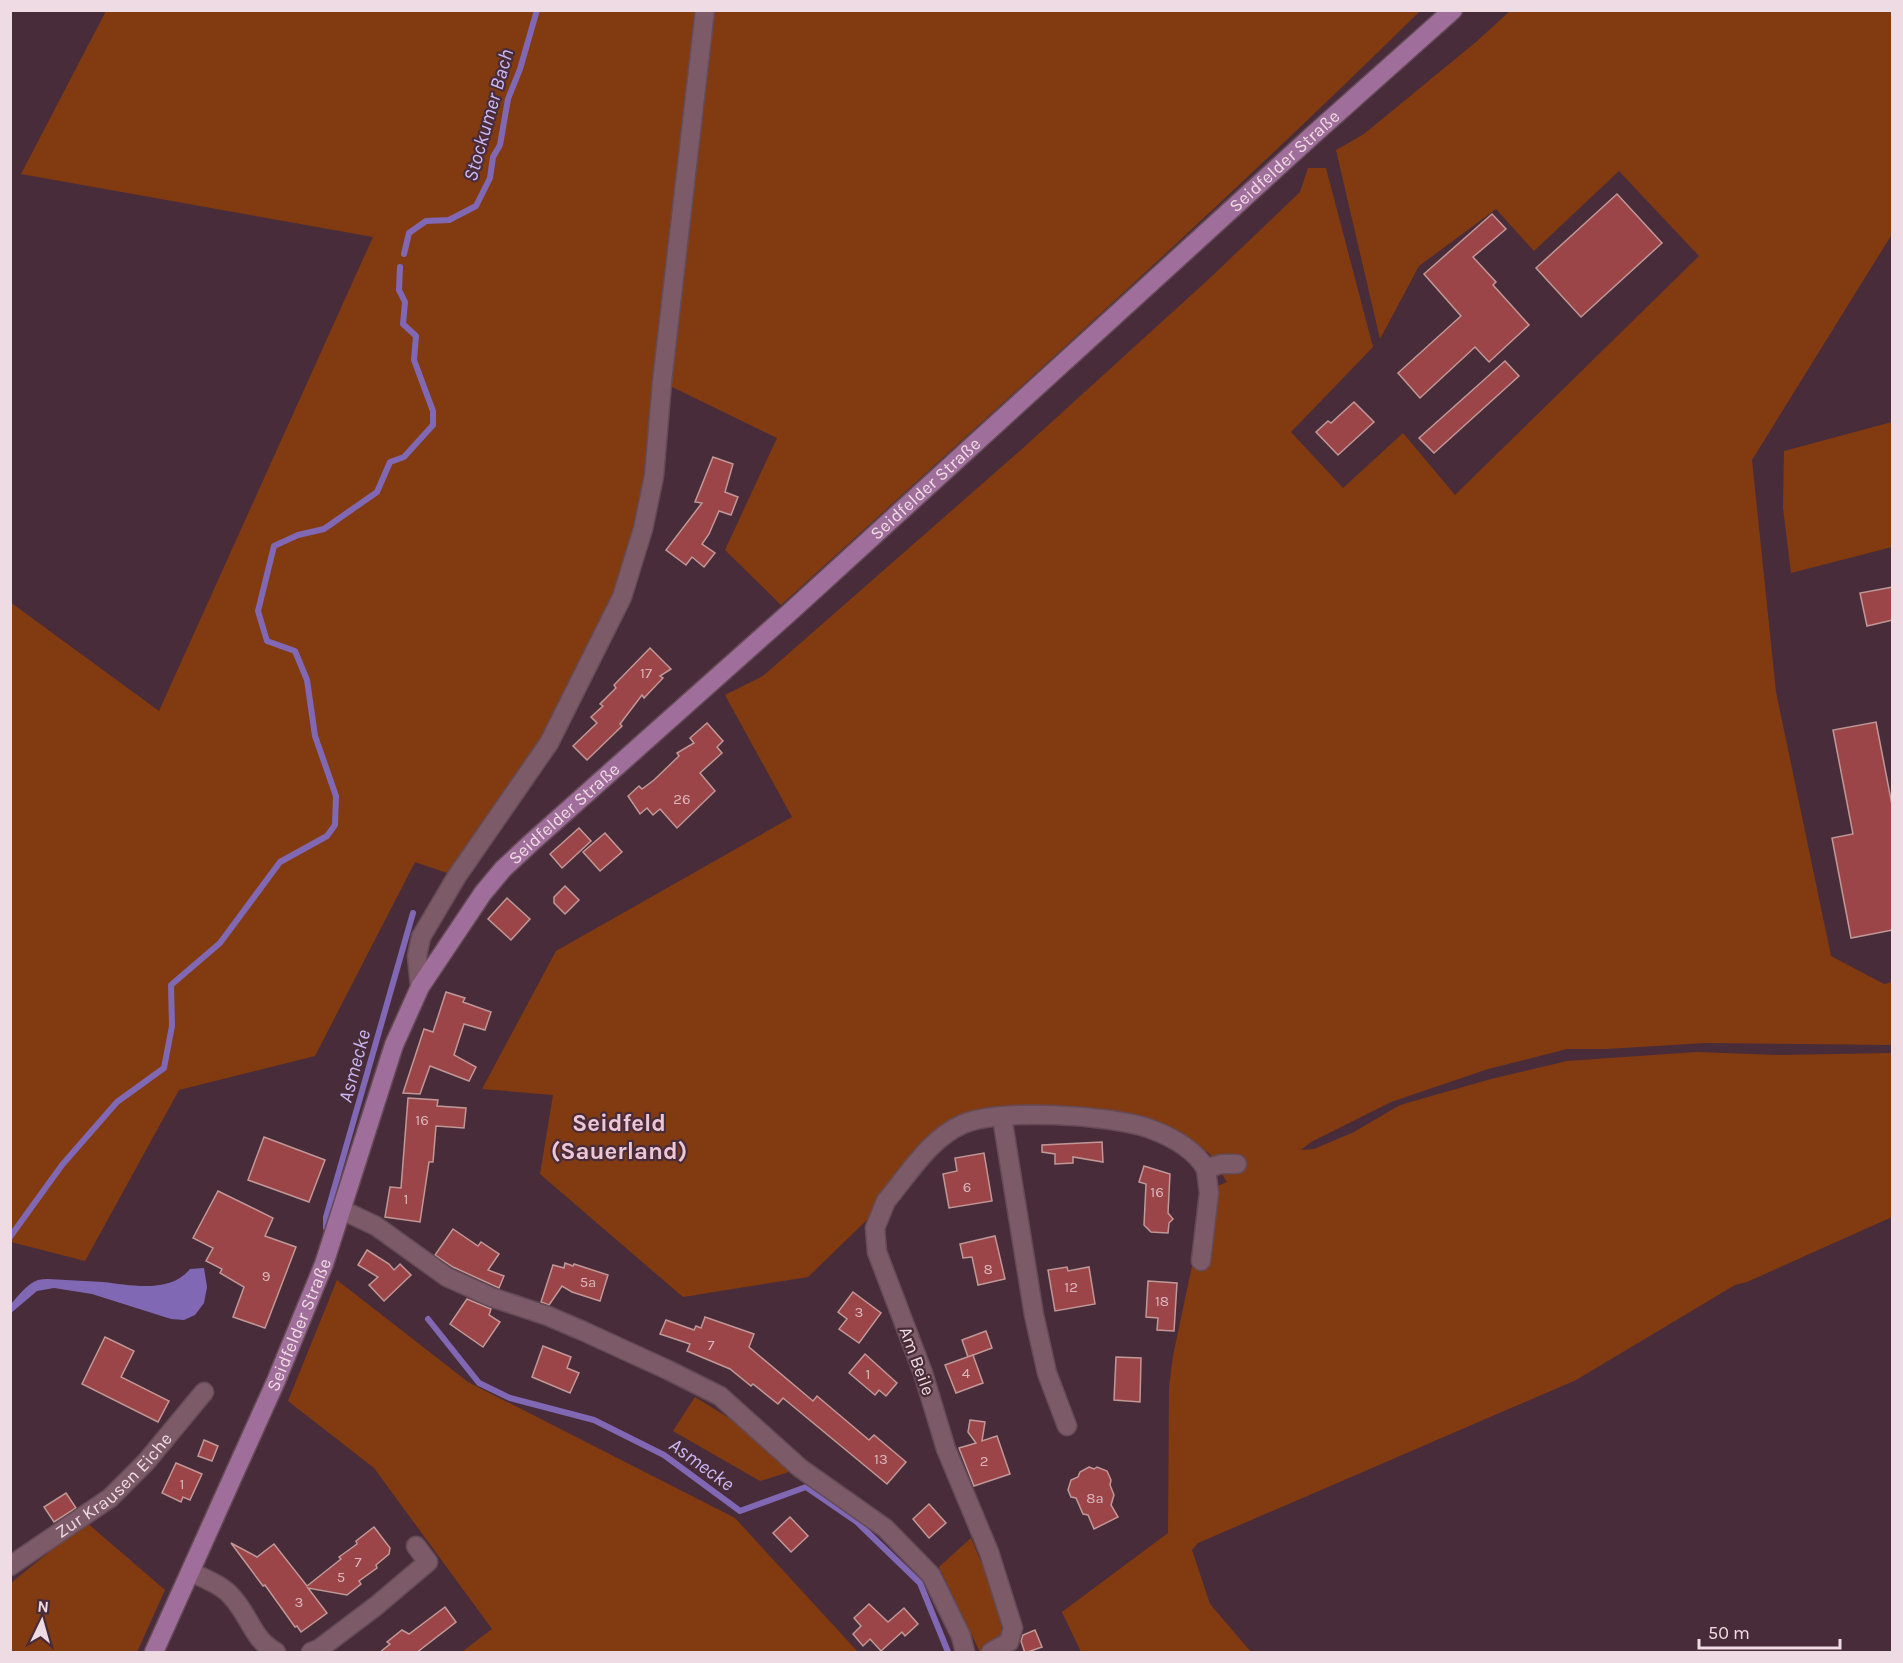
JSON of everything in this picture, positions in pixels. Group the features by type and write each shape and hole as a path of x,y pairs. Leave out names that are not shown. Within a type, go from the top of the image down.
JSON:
{"main road":[{"name":"Seidfelder Straße","path":"154,1653 276,1381 324,1264 394,1045 420,987 483,893 503,869 798,605 1305,142 1453,10"}],"street":[{"name":"Seidfelder Straße","path":"420,987 417,956 421,937 457,876 549,743 622,597 643,529 654,476 662,381 705,10"},
{"path":"1002,1117 1034,1315 1047,1373 1066,1426"},
{"name":"Am Beile","path":"991,1653 1009,1641 1013,1628 989,1552 946,1449 923,1373 877,1252 875,1228 886,1201 930,1148 946,1133 970,1122 1002,1117 1059,1117 1130,1124 1149,1129 1189,1149 1200,1157 1206,1169"},
{"path":"1201,1261 1209,1193 1206,1169 1221,1164 1237,1164"},
{"path":"342,1210 376,1226 447,1277 491,1297 548,1316 720,1396 800,1468 885,1527 932,1575 961,1636 965,1653"},
{"name":"Zur Krausen Eiche","path":"10,1566 110,1498 146,1462 204,1392"},
{"path":"311,1653 376,1606 428,1562 416,1546"},
{"path":"191,1572 227,1592 234,1599 264,1646 276,1653"}],"shaded area":[{"path":"106,11 1420,11 1184,237 781,605 725,550 777,438 668,385 646,475 627,572 554,723 453,875 415,862 315,1056 179,1090 85,1261 11,1242 10,602 159,711 373,237 21,174"},
{"path":"1510,11 1892,11 1892,234 1752,460 1776,692 1831,956 1884,984 1892,982 1892,1045 1705,1043 1567,1049 1488,1069 1391,1102 1311,1142 1301,1150 1314,1149 1354,1132 1400,1105 1491,1079 1567,1061 1696,1052 1778,1055 1892,1053 1892,1217 1747,1282 1735,1285 1576,1380 1198,1543 1192,1550 1210,1604 1251,1652 1081,1652 1062,1612 1168,1533 1169,1387 1173,1356 1208,1190 1227,1182 1209,1153 1182,1136 1133,1120 962,1119 870,1217 808,1277 683,1297 540,1174 553,1095 482,1089 556,951 792,817 725,695 763,676 1022,449 1210,278 1300,192 1308,168 1326,168 1373,347 1291,432 1343,488 1403,433 1455,495 1699,256 1619,171 1534,251 1496,209 1419,266 1380,339 1336,150 1364,134 1476,42"},
{"path":"1892,422 1892,547 1791,573 1783,508 1784,451"},
{"path":"204,1268 207,1287 204,1303 195,1315 184,1320 171,1319 92,1294 54,1288 37,1291 11,1313 11,1304 26,1287 38,1280 94,1281 149,1286 172,1282 182,1277 190,1269"},
{"path":"337,1280 468,1382 735,1518 858,1652 462,1652 492,1629 374,1468 288,1401"},
{"path":"695,1397 766,1441 789,1472 760,1481 673,1431"},
{"path":"86,1522 165,1590 137,1652 11,1652 11,1583"},
{"path":"971,1538 995,1595 1003,1635 980,1652 939,1567"}],"building":[{"path":"1617,194 1662,243 1581,317 1536,268"},
{"path":"1492,214 1506,229 1473,257 1496,282 1493,285 1529,325 1489,362 1475,347 1420,398 1398,373 1461,316 1424,274"},
{"path":"1505,361 1519,376 1434,453 1419,438"},
{"path":"1354,402 1374,422 1338,455 1316,432 1328,421 1331,423"},
{"path":"713,457 733,464 725,492 738,497 731,515 719,511 702,544 715,553 704,567 692,557 686,565 666,550 702,503 695,502"},
{"path":"1893,587 1893,620 1867,626 1860,593"},
{"path":"650,648 671,669 660,676 663,678 644,698 642,695 620,724 622,726 587,760 573,746 597,723 591,717 603,706 600,704 616,688 614,685"},
{"path":"1876,722 1893,810 1893,930 1851,938 1832,838 1853,834 1833,730"},
{"path":"707,723 723,741 717,747 722,753 700,773 715,791 677,828 660,809 653,815 647,808 640,814 628,796 639,786 642,789 654,780 679,756 677,753 694,743 690,738"},
{"path":"579,828 591,841 562,868 550,854"},
{"path":"605,833 622,852 600,871 583,852"},
{"path":"565,886 579,900 565,914 554,903 554,897"},
{"path":"507,898 530,919 511,940 488,919"},
{"path":"446,992 465,998 463,1002 491,1012 485,1030 464,1024 454,1055 476,1067 469,1081 430,1066 420,1094 403,1093 424,1029 433,1032"},
{"path":"408,1098 438,1100 437,1106 466,1108 464,1128 436,1126 433,1162 429,1162 420,1222 385,1217 390,1187 401,1188"},
{"path":"264,1137 325,1160 309,1202 248,1180"},
{"path":"1102,1142 1103,1162 1073,1157 1073,1163 1055,1164 1055,1154 1042,1152 1042,1145"},
{"path":"984,1153 992,1201 949,1208 943,1174 957,1171 955,1158"},
{"path":"1144,1166 1170,1174 1168,1213 1173,1219 1169,1223 1168,1233 1151,1232 1144,1225 1146,1184 1139,1182"},
{"path":"218,1191 273,1218 265,1236 296,1247 265,1328 233,1317 244,1287 220,1273 222,1269 206,1261 213,1248 193,1238"},
{"path":"453,1229 478,1246 481,1242 499,1254 488,1270 504,1276 499,1288 453,1267 435,1255"},
{"path":"995,1236 1005,1279 978,1285 972,1257 963,1258 960,1244"},
{"path":"367,1250 389,1264 394,1270 400,1264 411,1275 384,1301 369,1285 378,1277 358,1265"},
{"path":"565,1263 608,1275 600,1301 572,1292 562,1286 549,1305 541,1302 553,1265 564,1268"},
{"path":"1067,1267 1068,1271 1089,1267 1095,1304 1055,1311 1048,1270"},
{"path":"1148,1281 1177,1283 1174,1331 1157,1330 1158,1318 1146,1317"},
{"path":"853,1292 881,1313 859,1343 839,1329 847,1319 838,1312"},
{"path":"467,1299 491,1309 489,1315 500,1322 483,1347 450,1324"},
{"path":"705,1317 754,1334 749,1347 813,1401 817,1396 869,1440 874,1435 906,1462 887,1484 783,1398 778,1404 730,1369 687,1351 690,1344 660,1334 666,1320 694,1330 696,1326 701,1328"},
{"path":"986,1331 992,1348 968,1357 962,1340"},
{"path":"105,1337 134,1351 121,1377 169,1401 158,1422 82,1384"},
{"path":"543,1346 571,1357 567,1368 579,1373 570,1393 532,1377"},
{"path":"865,1354 897,1383 886,1396 879,1390 875,1395 849,1373"},
{"path":"973,1355 983,1383 956,1393 945,1365"},
{"path":"1116,1357 1141,1358 1140,1402 1114,1400"},
{"path":"970,1420 985,1422 982,1441 997,1436 1010,1474 974,1486 959,1448 976,1443 968,1432"},
{"path":"204,1440 218,1446 212,1461 198,1456"},
{"path":"176,1463 202,1474 190,1500 183,1497 181,1502 162,1493"},
{"path":"1089,1467 1107,1471 1114,1495 1111,1505 1118,1517 1094,1529 1088,1515 1083,1514 1076,1498 1071,1497 1068,1490 1071,1480"},
{"path":"66,1493 76,1508 54,1522 44,1507"},
{"path":"929,1504 946,1523 929,1538 913,1519"},
{"path":"790,1517 808,1536 791,1552 773,1533"},
{"path":"374,1527 390,1548 389,1554 376,1565 377,1568 359,1581 361,1584 347,1595 308,1588 327,1613 301,1632 231,1543 257,1557 274,1544 307,1586 341,1559 339,1557 357,1544 356,1541"},
{"path":"869,1604 888,1622 904,1608 918,1624 905,1636 902,1632 881,1651 870,1639 863,1646 853,1634 861,1626 854,1618"},
{"path":"445,1607 456,1622 416,1653 379,1653 390,1644 387,1642 402,1630 409,1634"},
{"path":"1035,1630 1042,1647 1025,1653 1021,1641 1023,1635"}],"waterway":[{"name":"Stockumer Bach","path":"404,254 409,233 426,221 449,220 476,206 490,178 493,157 500,145 508,99 520,69 537,10"},
{"name":"Stockumer Bach","path":"10,1237 62,1165 117,1102 164,1068 172,1026 171,985 220,943 280,862 327,836 335,825 336,796 315,736 307,680 295,651 267,641 258,611 274,546 298,535 324,529 377,492 390,462 404,457 433,425 433,411 414,360 416,336 403,324 405,302 399,290 400,267"},
{"name":"Asmecke","path":"326,1228 326,1217 413,913"},
{"name":"Asmecke","path":"428,1319 479,1383 510,1398 594,1420 664,1455 740,1511 806,1487 857,1522 920,1583 948,1652"}],"district":[{"name":"Seidfeld (Sauerland)","path":"619,1137"}]}
